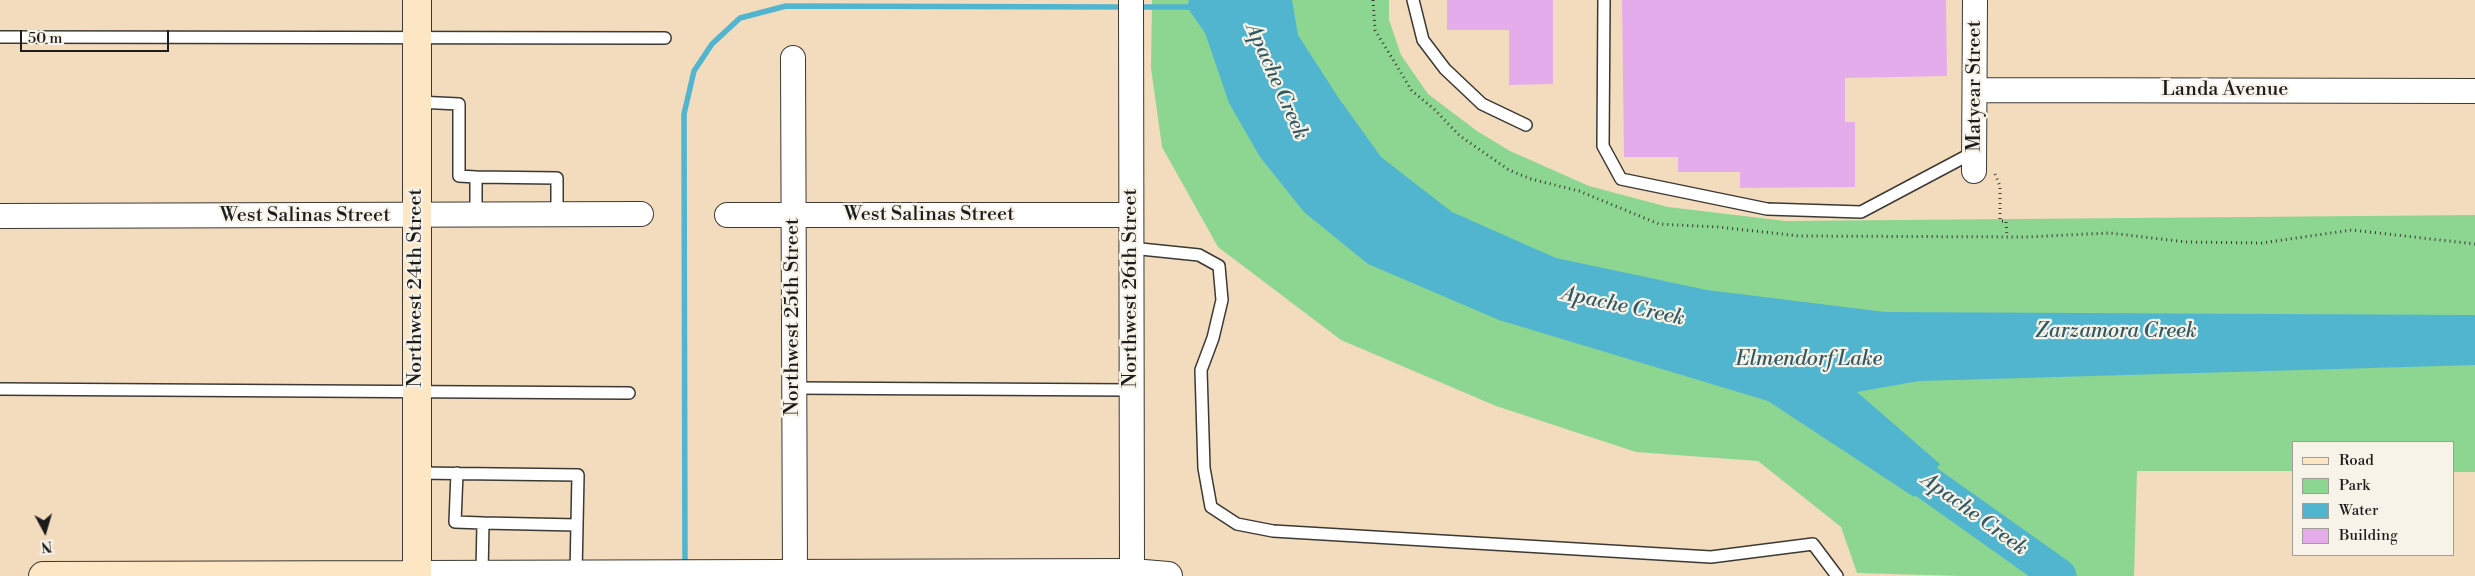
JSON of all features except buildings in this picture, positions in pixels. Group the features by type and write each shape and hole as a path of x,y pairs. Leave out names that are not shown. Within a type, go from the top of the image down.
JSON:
{"main road":[{"name":"Northwest 24th Street","path":"417,0 417,576"},
{"path":"43,576 417,576"}],"street":[{"name":"Northwest 26th Street","path":"1132,0 1132,574"},
{"name":"Matyear Street","path":"1974,162 1975,0"},
{"name":"Northwest 25th Street","path":"793,58 795,575"},
{"name":"Landa Avenue","path":"1975,90 2475,91"},
{"name":"West Salinas Street","path":"0,216 641,214"},
{"name":"West Salinas Street","path":"727,215 1131,215"},
{"path":"417,576 717,573 795,575 1132,574 1168,576"}],"lane":[{"path":"1413,0 1423,40 1445,69 1482,104 1526,125"},
{"path":"1604,0 1603,146 1621,178 1767,209 1861,212 1974,162"},
{"path":"0,37 664,38"},
{"path":"417,102 459,104 459,176 557,178 557,215"},
{"path":"476,177 476,215"},
{"path":"1131,248 1199,255 1219,266 1222,300 1213,338 1201,370 1204,468 1211,507 1237,524 1273,531 1711,557 1813,544 1837,576"},
{"path":"793,388 1131,390"},
{"path":"0,389 416,390 629,393"},
{"path":"417,473 578,475 576,574"},
{"path":"457,474 456,522 577,525"},
{"path":"482,574 483,523"}],"path":[{"path":"1974,162 1994,172 2000,186 2000,221 2006,221 2007,236"}],"green space":[{"path":"1152,0 1389,0 1389,20 1401,55 1428,94 1477,131 1510,151 1589,186 1668,207 1786,221 2475,215 2475,472 2455,472 2455,441 2292,441 2292,471 2137,471 2134,576 1962,576 1857,573 1841,527 1758,461 1636,452 1496,406 1341,340 1218,247 1162,147 1151,68"}],"water":[{"name":"Elmendorf Lake","path":"1189,0 1292,0 1298,35 1338,97 1381,157 1452,212 1556,258 1707,290 1885,312 2475,315 2475,365 1919,381 1857,392 1940,464 1914,497 1768,401 1499,320 1368,264 1304,212 1260,157 1229,103 1205,33 1187,7"}],"waterway":[{"path":"685,566 684,114 694,71 712,44 740,18 786,6 1127,7"},
{"path":"1136,7 1192,7"},
{"name":"Apache Creek","path":"1889,449 1925,481 2059,576"}],"water label":[{"name":"Zarzamora Creek","path":"2116,332"}]}
